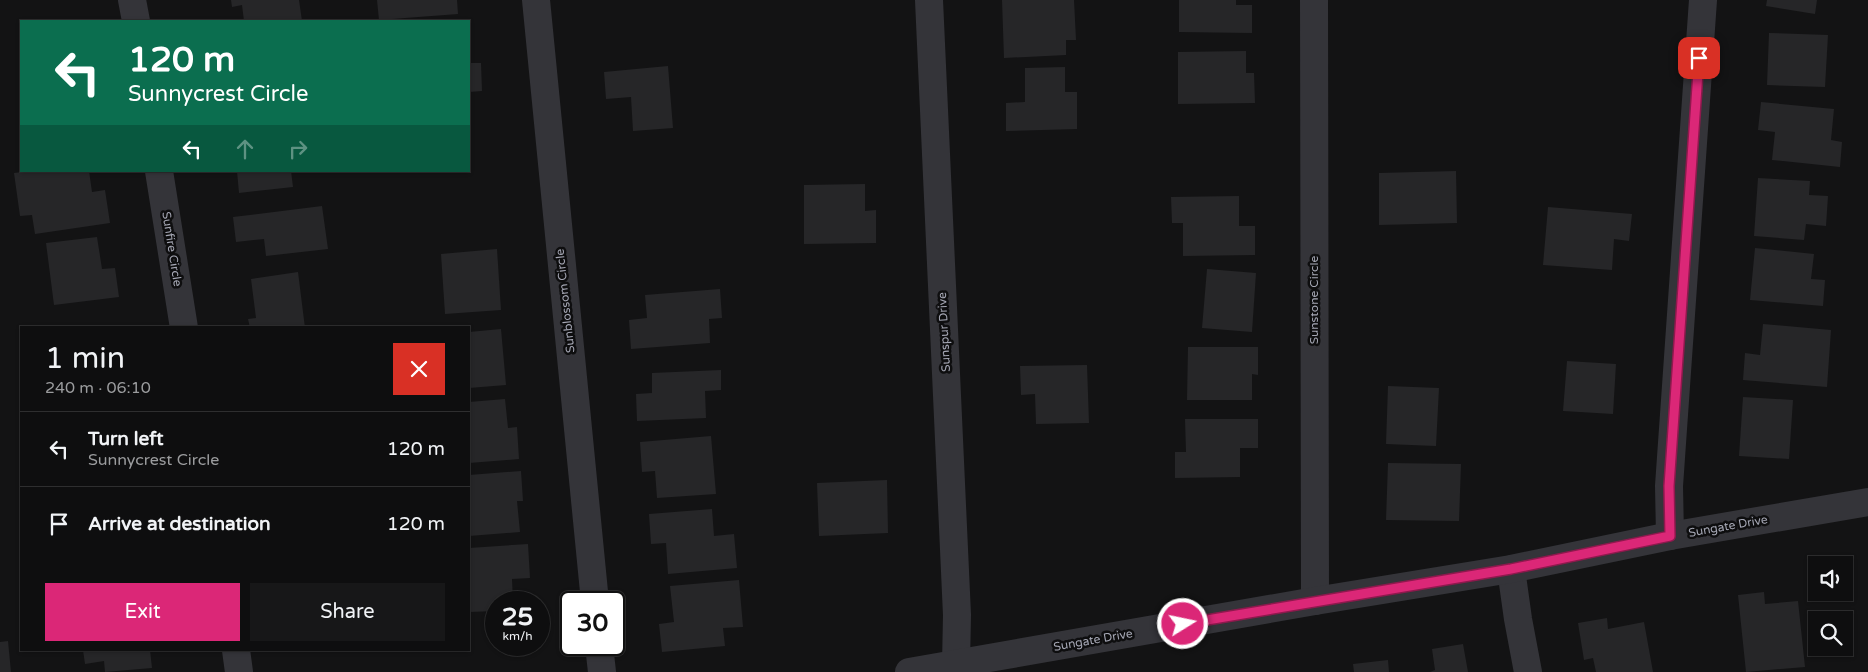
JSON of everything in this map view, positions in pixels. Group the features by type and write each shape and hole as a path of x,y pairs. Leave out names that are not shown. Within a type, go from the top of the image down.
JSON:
{"street":[{"path":"132,0 136,20"},
{"name":"Sunblossom Circle","path":"536,0 594,591"},
{"name":"Sunspur Drive","path":"929,0 957,615 956,664"},
{"name":"Sunstone Circle","path":"1314,0 1314,601"},
{"path":"1670,536 1669,486 1703,0"},
{"name":"Sunfire Circle","path":"159,172 184,326"},
{"name":"Sungate Drive","path":"909,672 1314,601 1511,569 1670,536 1868,502"},
{"path":"1511,569 1528,672"},
{"path":"236,651 239,672"},
{"path":"600,656 602,672"}],"building":[{"path":"231,0 299,0 302,20 244,20 242,5 232,7"},
{"path":"377,0 457,0 458,14 379,20"},
{"path":"1002,0 1074,0 1076,40 1066,40 1066,55 1004,58"},
{"path":"1179,0 1236,0 1236,5 1252,5 1252,33 1179,32"},
{"path":"1767,0 1817,0 1815,14 1766,6"},
{"path":"1769,33 1828,35 1825,87 1767,85"},
{"path":"1246,51 1246,73 1254,73 1255,103 1178,104 1178,52"},
{"path":"470,63 481,63 482,91 470,92"},
{"path":"668,66 673,128 633,131 631,97 606,99 604,72"},
{"path":"1065,67 1065,92 1077,92 1077,129 1006,131 1006,103 1025,102 1025,68"},
{"path":"1761,102 1834,109 1831,140 1842,142 1840,167 1772,160 1775,132 1758,130"},
{"path":"1456,171 1457,223 1379,225 1379,173"},
{"path":"89,172 92,192 105,190 110,223 35,234 32,215 20,216 14,173"},
{"path":"237,172 291,172 293,187 239,193"},
{"path":"1758,178 1810,181 1809,195 1828,196 1826,226 1806,224 1804,240 1754,236"},
{"path":"865,184 865,211 876,210 876,243 804,244 804,185"},
{"path":"1239,196 1239,226 1255,226 1255,255 1183,256 1183,223 1172,223 1171,197"},
{"path":"322,206 328,249 266,256 264,239 236,242 233,217"},
{"path":"1548,207 1632,214 1629,241 1614,239 1612,270 1543,265"},
{"path":"97,237 102,269 115,268 119,297 54,305 46,243"},
{"path":"1755,248 1814,254 1811,279 1825,280 1823,306 1750,300"},
{"path":"497,249 501,310 445,314 441,254"},
{"path":"1207,269 1256,273 1252,332 1202,328"},
{"path":"298,272 305,326 250,326 248,319 256,318 251,279"},
{"path":"720,289 722,318 709,319 710,343 631,349 629,320 647,318 645,295"},
{"path":"1763,324 1831,330 1827,387 1743,380 1745,353 1760,355"},
{"path":"501,329 506,385 470,388 470,332"},
{"path":"1188,347 1258,347 1258,375 1252,374 1252,400 1187,400"},
{"path":"1567,361 1616,364 1613,414 1563,411"},
{"path":"1087,365 1089,423 1036,424 1035,394 1021,395 1020,366"},
{"path":"721,370 721,390 705,391 706,418 637,421 636,394 652,393 652,373"},
{"path":"1388,386 1439,388 1436,446 1386,444"},
{"path":"1743,397 1793,400 1789,459 1739,456"},
{"path":"505,399 508,428 517,427 519,459 470,463 470,402"},
{"path":"1185,419 1258,419 1258,448 1240,448 1240,477 1175,478 1175,452 1186,452"},
{"path":"711,436 716,494 657,498 655,471 642,472 640,442"},
{"path":"1388,463 1461,464 1459,521 1386,520"},
{"path":"521,471 523,501 517,501 520,532 470,536 470,475"},
{"path":"887,480 888,533 819,536 817,483"},
{"path":"712,509 714,536 734,534 737,568 668,574 666,543 651,544 649,514"},
{"path":"528,544 530,578 512,579 513,591 485,591 485,611 470,612 470,548"},
{"path":"739,580 743,627 723,628 725,646 662,652 659,624 674,622 670,586"},
{"path":"1764,592 1765,604 1798,601 1805,667 1746,672 1738,595"},
{"path":"1607,618 1608,629 1644,622 1653,672 1596,672 1593,658 1584,660 1578,623"},
{"path":"8,641 11,672 0,672 0,642"},
{"path":"1463,644 1468,672 1430,672 1435,670 1432,649"},
{"path":"83,651 150,651 152,668 105,672 104,661 85,664"},
{"path":"1388,660 1389,672 1354,672 1353,664"}],"route":[{"path":"1183,624 1511,569 1670,536 1669,486 1699,58"}]}
